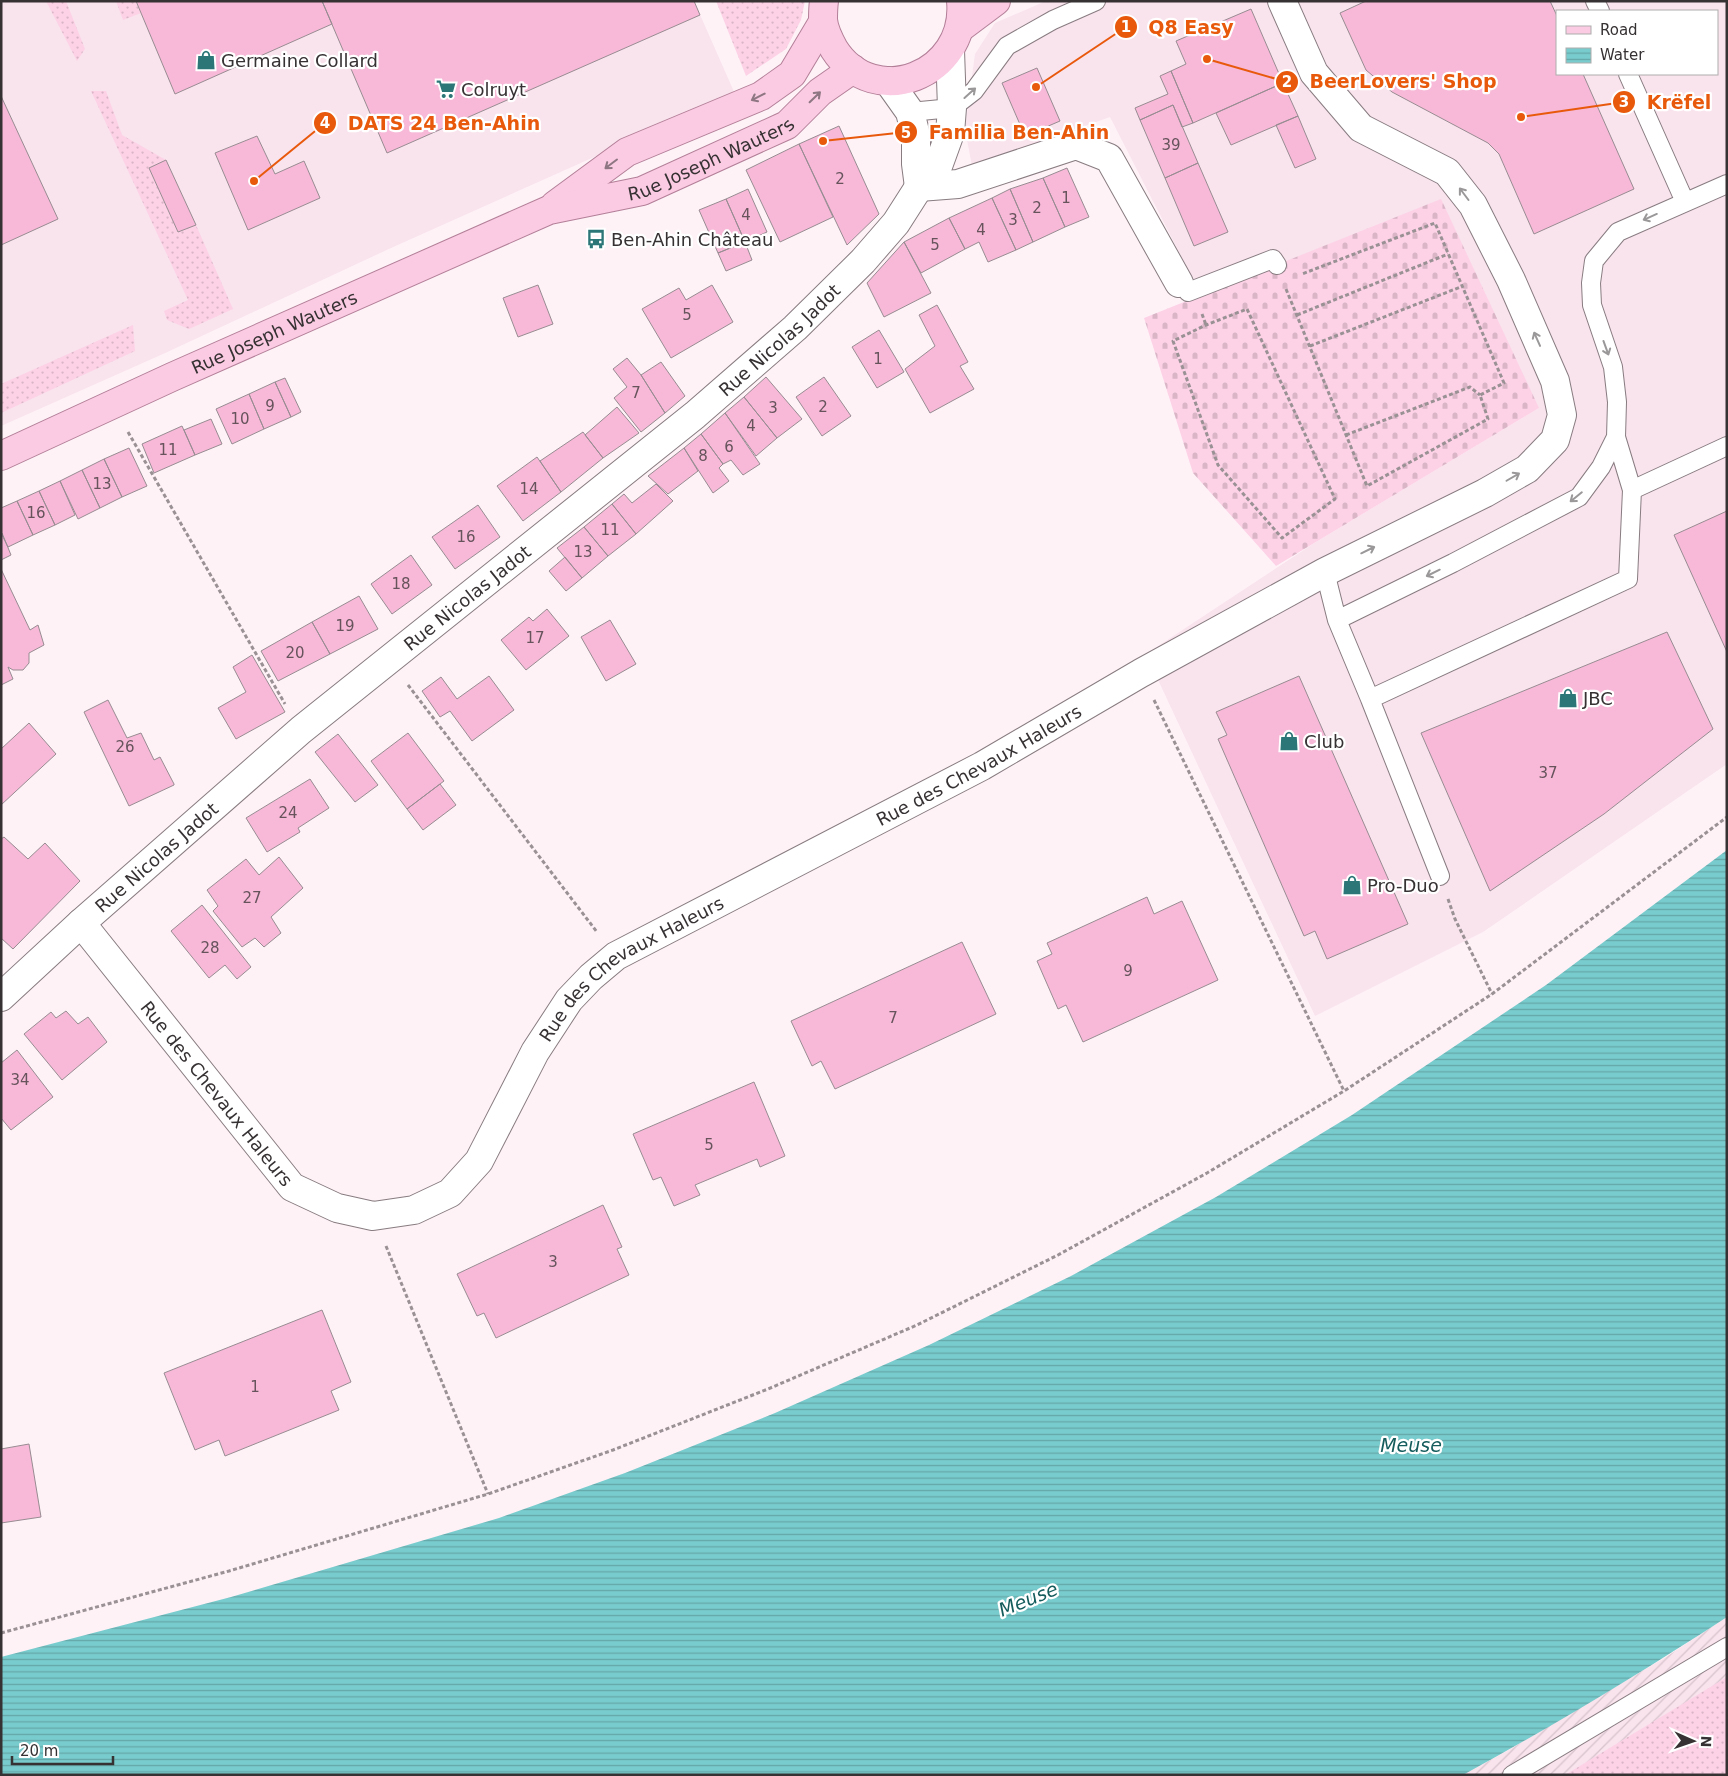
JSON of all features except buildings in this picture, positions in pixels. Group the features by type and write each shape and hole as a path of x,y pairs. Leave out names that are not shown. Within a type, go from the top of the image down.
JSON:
{"main road":[{"path":"955,39 962,12 961,1"},
{"path":"824,12 829,40 839,56 853,69 870,77 888,81 906,80 924,74 939,64 955,39 996,1"},
{"name":"Rue Joseph Wauters","path":"549,210 627,152 761,96 792,74 824,12"},
{"name":"Rue Joseph Wauters","path":"1,456 380,284 549,210 642,191 787,125 820,92 853,69"}],"street":[{"name":"Rue des Chevaux Haleurs","path":"81,923 292,1187 337,1208 373,1216 414,1210 450,1192 478,1161 535,1052 569,1000 591,977 616,956 982,766 1141,673 1324,572 1485,493 1527,469 1555,440 1562,416 1555,381 1511,280 1473,205 1447,172 1362,128 1314,73 1282,1"},
{"name":"Rue Nicolas Jadot","path":"1,997 81,923 301,730 695,415 795,328 863,261 896,222 919,187 937,169 950,134 955,39"},
{"path":"888,81 910,112 916,136 916,164 919,187 958,184 1076,145 1109,158 1187,291"}],"lane":[{"path":"910,112 952,108 974,91 1007,46 1054,20 1096,1"},
{"path":"1628,75 1685,202"},
{"path":"1370,699 1628,579 1632,490 1616,438 1618,402 1613,367 1592,305 1591,283 1594,261 1618,232 1727,184"},
{"path":"1187,291 1274,260 1277,265"},
{"path":"1337,620 1453,563 1579,497 1600,468 1616,438"},
{"path":"1632,490 1727,446"},
{"path":"1324,572 1337,620 1440,876"},
{"path":"1512,1775 1727,1647"}],"path":[{"path":"1283,282 1435,223 1504,382 1480,395"},
{"path":"1297,315 1448,254"},
{"path":"1277,265 1367,486 1488,419 1480,395 1470,387 1346,434"},
{"path":"1310,346 1462,286"},
{"path":"1248,309 1335,499 1282,538 1218,465 1176,350 1173,341 1206,325 1248,309"},
{"path":"112,405 301,730"},
{"path":"389,661 616,956"},
{"path":"1141,673 1344,1091"},
{"path":"1,1633 229,1571 488,1494 613,1450 768,1389 917,1324 1058,1256 1207,1173 1344,1091 1492,994 1727,817"},
{"path":"1455,919 1492,994"},
{"path":"373,1216 488,1494"}],"shaded area":[{"path":"1,1 694,1 735,94 1,426"},
{"path":"1046,1 1727,1 1727,764 1483,932 1315,1016 1146,654 1316,542 1539,408 1281,264 1201,295 1110,117 972,166 965,129 975,54 995,23"},
{"path":"1727,1617 1727,1775 1463,1775 1666,1657"}],"green space":[{"path":"46,1 66,1 85,49 77,61"},
{"path":"116,1 136,1 141,13 123,20"},
{"path":"716,1 805,1 801,20 786,49 746,76"},
{"path":"91,91 106,91 122,135 166,160 149,168 178,232 196,225 233,309 189,329 167,320 164,311 188,300"},
{"path":"1441,199 1539,408 1276,566 1193,473 1144,318"},
{"path":"133,325 135,351 1,413 1,384"},
{"path":"1727,1677 1727,1775 1565,1775"}],"water":[{"name":"Meuse","path":"1727,850 1727,1617 1596,1699 1463,1775 1,1775 1,1657 231,1597 499,1518 625,1473 775,1413 929,1345 1071,1276 1216,1197 1352,1115 1546,985"}],"place":[{"name":"BeerLovers' Shop","path":"1207,59"},
{"name":"Germaine Collard","path":"206,60"},
{"name":"Q8 Easy","path":"1036,87"},
{"name":"Colruyt","path":"446,89"},
{"name":"Krëfel","path":"1521,117"},
{"name":"Familia Ben-Ahin","path":"823,141"},
{"name":"DATS 24 Ben-Ahin","path":"254,181"},
{"name":"Ben-Ahin Château","path":"596,239"},
{"name":"JBC","path":"1568,698"},
{"name":"Club","path":"1289,741"},
{"name":"Pro-Duo","path":"1352,885"}]}
